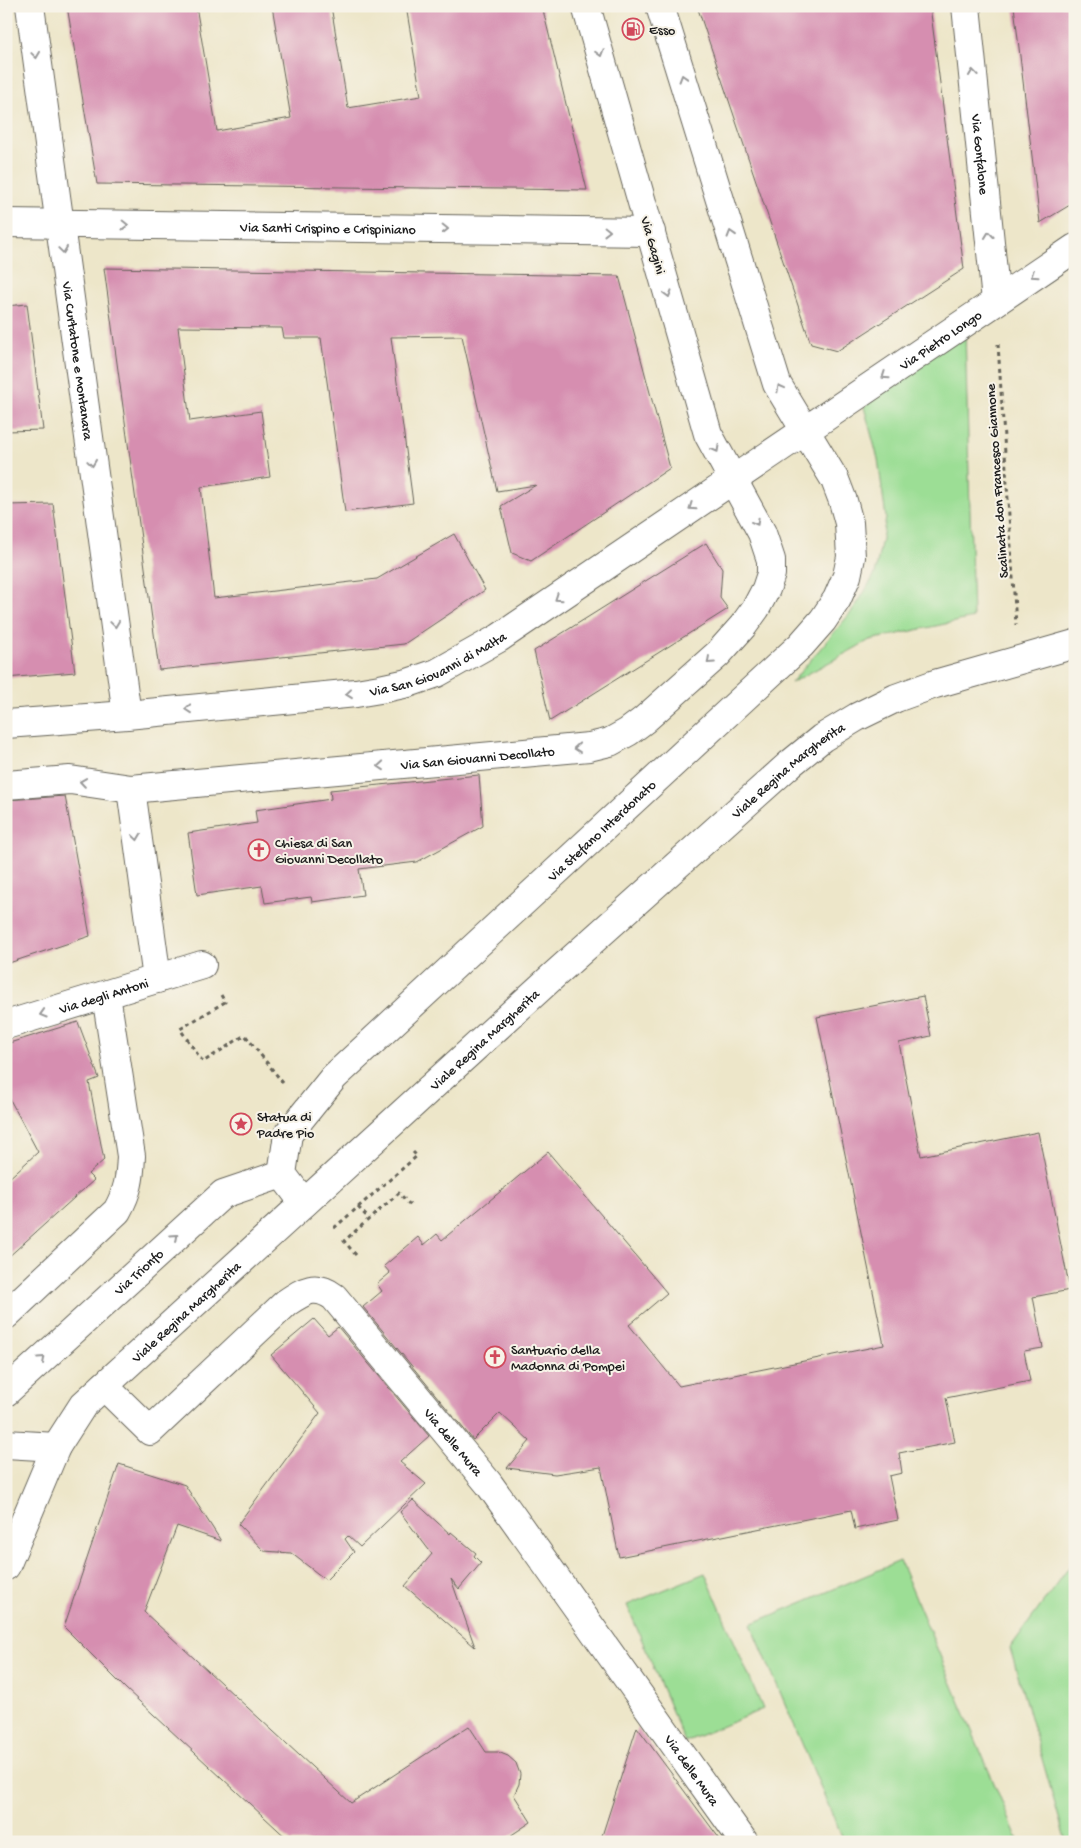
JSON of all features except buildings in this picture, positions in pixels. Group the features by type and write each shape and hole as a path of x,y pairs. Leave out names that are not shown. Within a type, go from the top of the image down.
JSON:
{"street":[{"name":"Via Curtatone e Montanara","path":"30,6 127,715"},
{"name":"Via Gagini","path":"586,6 708,434 732,480"},
{"path":"660,6 777,384 805,430"},
{"name":"Via Gonfalone","path":"966,6 996,301"},
{"name":"Via Santi Crispino e Crispiniano","path":"6,223 651,232"},
{"name":"Via Pietro Longo","path":"805,430 1075,248"},
{"name":"Via San Giovanni di Malta","path":"6,724 127,715 356,693 408,683 437,673 499,638 805,430"},
{"name":"Via Stefano Interdonato","path":"282,1174 288,1134 334,1077 801,645 824,620 847,576 852,557 851,542 845,508 835,480 805,430"},
{"name":"Via San Giovanni Decollato","path":"6,785 70,780 131,789 579,748 610,742 644,720 718,654 743,626 766,589 771,560 767,544 732,480"},
{"name":"Viale Regina Margherita","path":"6,1566 56,1447 82,1405 552,977 782,771 822,738 856,717 896,698 935,684 1075,644"},
{"path":"131,789 157,979"},
{"name":"Via degli Antoni","path":"6,1025 202,965"},
{"path":"6,1315 117,1211 126,1195 130,1177 131,1156 106,995"},
{"path":"282,1174 304,1204"},
{"name":"Via Trionfo","path":"6,1392 223,1194 282,1174"},
{"name":"Via delle Mura","path":"104,1386 150,1431 286,1303 299,1294 312,1289 324,1290 334,1297 489,1484 744,1842"},
{"path":"6,1444 56,1447"}],"path":[{"name":"Scalinata don Francesco Giannone","path":"996,301 1018,659"},
{"path":"202,965 225,1002 180,1029 203,1062 245,1035 305,1111"},
{"path":"356,1255 344,1241 399,1193 411,1206"},
{"path":"358,1207 369,1219"}],"green space":[{"path":"965,330 973,618 870,640 791,683 854,609 875,574 886,518 878,459 864,407"},
{"path":"1075,1559 1075,1842 1066,1842 1010,1648"},
{"path":"900,1561 1019,1842 844,1842 751,1624"},
{"path":"705,1573 763,1709 685,1742 627,1605"}],"place":[{"name":"Esso","path":"633,29"},
{"name":"Chiesa di San Giovanni Decollato","path":"259,850"},
{"name":"Statua di Padre Pio","path":"241,1124"},
{"name":"Santuario della Madonna di Pompei","path":"495,1357"}]}
